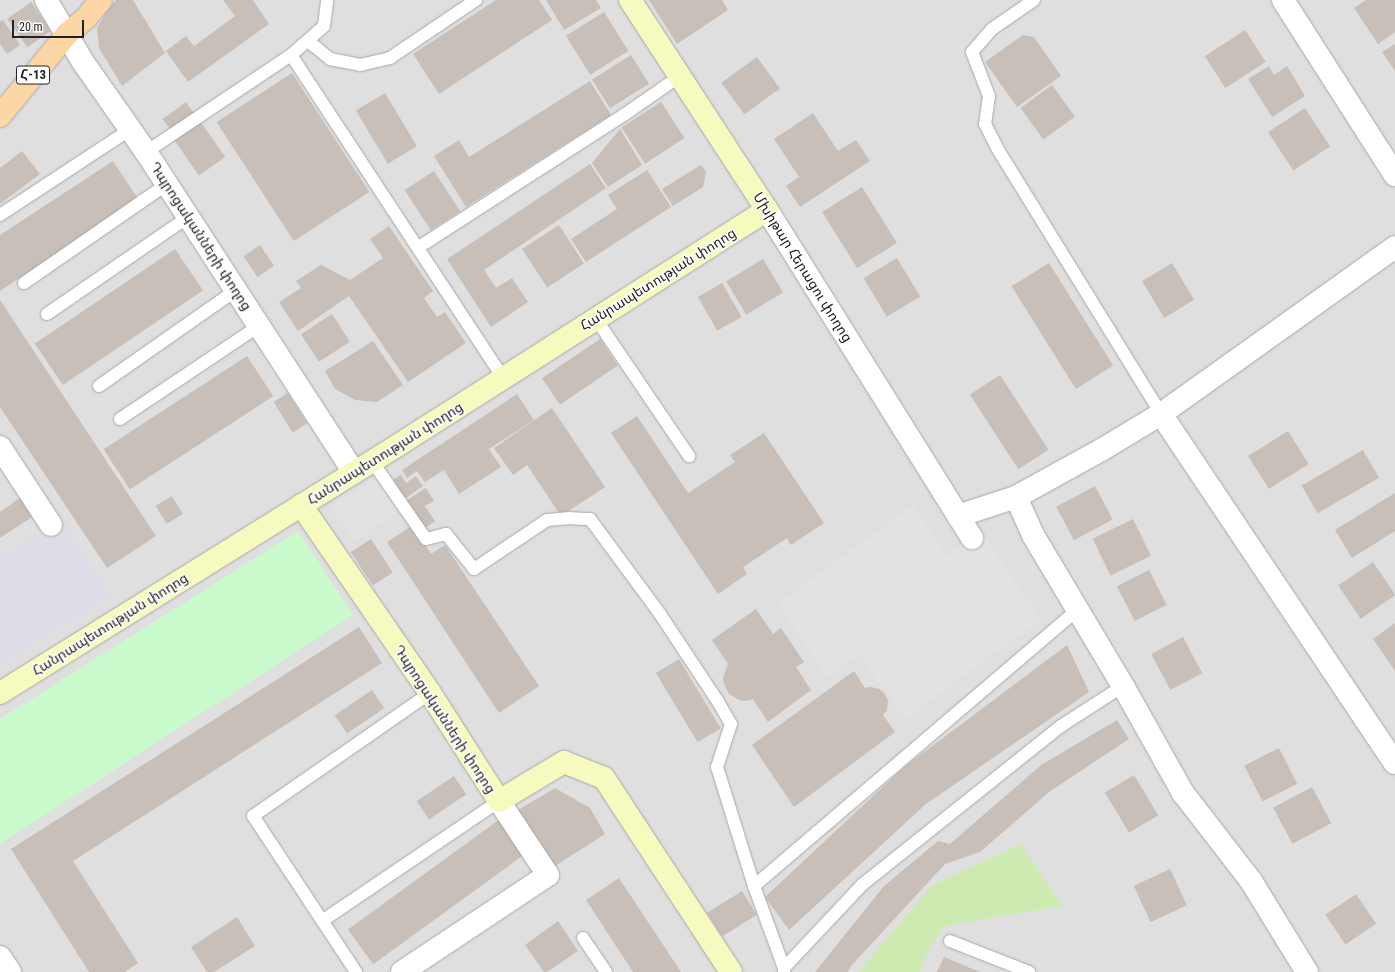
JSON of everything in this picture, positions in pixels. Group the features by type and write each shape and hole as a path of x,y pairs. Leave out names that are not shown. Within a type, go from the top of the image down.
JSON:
{"main road":[{"name":"Հ-13","path":"0,116 67,34 86,18 101,0"}],"street":[{"name":"Դպրոցականների փողոց","path":"46,0 83,62 131,129 259,326 363,466"},
{"name":"Մխիթար Հերացու փողոց","path":"630,0 768,210 972,538"},
{"path":"1283,0 1395,175"},
{"name":"Հանրապետության փողոց","path":"0,693 301,506 768,210"},
{"path":"958,516 1016,497 1161,414 1395,247"},
{"path":"1161,414 1395,763"},
{"path":"0,447 51,524"},
{"path":"1016,497 1033,534 1123,686 1183,794 1251,881 1307,972"},
{"name":"Դպրոցականների փողոց","path":"301,506 430,693 499,801 564,762 604,778 731,972"},
{"path":"402,972 548,875 499,801"},
{"path":"0,957 10,972"}],"lane":[{"path":"146,152 291,56 324,26 327,0"},
{"path":"308,41 330,59 360,65 390,58 476,0"},
{"path":"1034,0 992,29 972,52 989,96 985,124 997,148 1161,414"},
{"path":"291,56 419,247 503,378"},
{"path":"419,247 624,115 680,76"},
{"path":"0,215 131,129"},
{"path":"24,283 167,184"},
{"path":"47,314 188,216"},
{"path":"99,386 236,290"},
{"path":"596,319 689,456"},
{"path":"120,419 259,326"},
{"path":"363,466 426,539 446,534 474,568 547,520 568,518 590,519 660,614 717,700 731,724 717,767 754,886 784,970 863,884 1061,726 1123,686"},
{"path":"754,886 1077,610"},
{"path":"356,972 253,816 430,693"},
{"path":"322,921 499,801"},
{"path":"583,938 606,972"},
{"path":"950,941 1029,972"}],"shaded area":[{"path":"0,0 1395,0 1395,972 0,972"},
{"path":"379,476 401,509 354,541 332,508"},
{"path":"913,505 947,556 981,532 1041,619 905,719 860,654 828,678 778,604"},
{"path":"61,519 110,596 0,666 0,557"}],"green space":[{"path":"298,531 353,615 0,844 0,719"},
{"path":"1021,844 1062,906 944,926 926,955 920,972 858,972 934,884"}],"building":[{"path":"116,0 133,0 165,53 122,86 99,48 97,28 107,11"},
{"path":"223,0 253,0 269,24 188,82 166,51 186,36 194,46 235,16"},
{"path":"496,0 539,0 552,20 439,94 413,54"},
{"path":"546,0 596,0 601,8 564,30"},
{"path":"649,0 722,0 728,10 677,44"},
{"path":"1366,0 1395,0 1395,32 1378,44 1354,8"},
{"path":"31,2 51,31 27,47 7,19"},
{"path":"604,12 628,51 590,75 566,36"},
{"path":"3,20 20,45 7,54 0,44 0,22"},
{"path":"1245,30 1266,62 1225,88 1205,56"},
{"path":"1023,35 1034,37 1061,76 1017,107 985,62"},
{"path":"1395,44 1395,71 1382,52"},
{"path":"631,55 649,84 610,108 592,79"},
{"path":"757,57 780,89 744,114 721,83"},
{"path":"1269,66 1274,75 1287,66 1305,96 1272,117 1248,79"},
{"path":"292,73 369,192 294,241 217,122"},
{"path":"590,81 611,115 466,207 434,156 459,140 469,157"},
{"path":"1052,85 1075,117 1043,139 1020,108"},
{"path":"385,93 417,146 388,164 356,111"},
{"path":"186,102 194,113 171,130 163,119"},
{"path":"661,102 684,138 645,164 622,128"},
{"path":"1305,108 1330,147 1293,171 1268,132"},
{"path":"813,113 838,151 856,140 870,161 800,207 786,186 799,177 774,139"},
{"path":"200,121 225,157 199,175 174,139"},
{"path":"620,129 642,165 608,187 592,163"},
{"path":"22,151 40,174 0,204 0,168"},
{"path":"113,161 138,199 0,291 0,235"},
{"path":"590,164 606,188 484,270 496,288 512,278 528,302 491,327 447,259"},
{"path":"701,165 706,172 703,187 673,206 662,189"},
{"path":"647,170 671,207 586,262 571,239 617,209 608,195"},
{"path":"434,171 460,211 431,230 405,190"},
{"path":"862,187 897,243 857,268 822,212"},
{"path":"559,225 584,264 547,288 522,249"},
{"path":"389,226 433,291 424,298 437,317 445,312 466,343 408,382 349,296 298,331 279,302 301,288 296,281 321,265 350,280 383,258 370,239"},
{"path":"260,245 274,266 257,277 243,256"},
{"path":"175,249 203,290 63,385 35,344"},
{"path":"897,258 920,297 887,317 864,278"},
{"path":"763,259 783,292 746,315 726,281"},
{"path":"1049,263 1113,366 1076,389 1012,286"},
{"path":"1172,263 1194,300 1164,318 1142,281"},
{"path":"722,283 742,317 717,331 698,297"},
{"path":"0,300 156,536 107,568 0,407"},
{"path":"332,314 350,342 319,362 301,334"},
{"path":"600,339 618,366 560,405 542,378"},
{"path":"373,341 403,385 377,402 355,400 335,389 325,371"},
{"path":"247,356 273,396 130,489 104,449"},
{"path":"1000,375 1048,450 1018,469 970,395"},
{"path":"288,393 307,424 293,433 274,402"},
{"path":"517,394 534,420 489,449 501,467 459,494 444,470 425,482 417,471 407,478 402,470"},
{"path":"552,408 605,487 561,516 527,465 513,475 494,448"},
{"path":"637,416 688,493 735,462 730,455 764,433 824,523 791,545 787,538 743,567 747,574 718,594 611,433"},
{"path":"1288,431 1309,464 1269,489 1248,456"},
{"path":"1363,450 1379,478 1318,513 1302,486"},
{"path":"401,475 406,483 416,476 423,486 403,500 391,481"},
{"path":"1095,486 1113,520 1074,540 1056,507"},
{"path":"426,488 434,501 425,506 435,521 423,530 404,502"},
{"path":"1395,493 1395,531 1352,558 1335,530"},
{"path":"172,496 183,514 167,524 156,506"},
{"path":"20,498 32,517 0,538 0,512"},
{"path":"1133,519 1151,556 1111,576 1093,539"},
{"path":"413,525 431,554 445,545 539,686 499,713 387,542"},
{"path":"371,539 393,573 373,586 351,552"},
{"path":"1373,562 1395,595 1361,619 1338,585"},
{"path":"1149,570 1167,605 1135,621 1117,586"},
{"path":"756,609 773,634 781,628 804,662 796,667 811,690 768,722 753,699 746,701 739,700 729,694 723,678 728,664 712,640"},
{"path":"1395,623 1395,671 1373,639"},
{"path":"359,627 382,663 73,861 138,963 125,972 89,972 11,849"},
{"path":"1183,637 1202,673 1170,690 1151,654"},
{"path":"1067,645 1089,692 926,804 789,930 765,897 903,768"},
{"path":"679,659 721,728 698,742 656,673"},
{"path":"854,671 865,688 871,687 879,689 885,694 888,701 887,710 883,715 895,732 794,807 752,745"},
{"path":"372,690 384,708 347,733 335,715"},
{"path":"1117,720 1129,739 1049,792 980,852 945,864 851,966 848,972 815,972 884,886 938,841 950,844 1041,765"},
{"path":"1279,748 1297,784 1262,801 1244,766"},
{"path":"1134,775 1158,815 1129,833 1105,793"},
{"path":"454,776 466,794 429,819 417,801"},
{"path":"1312,787 1331,823 1292,844 1273,808"},
{"path":"555,788 590,808 605,834 552,868 518,810"},
{"path":"500,819 525,854 373,964 348,930"},
{"path":"1170,869 1187,905 1151,922 1134,886"},
{"path":"619,878 681,972 633,972 586,900"},
{"path":"742,891 757,915 722,936 707,913"},
{"path":"1356,894 1376,924 1345,945 1325,915"},
{"path":"237,917 255,946 214,972 207,972 191,947"},
{"path":"558,921 578,951 547,972 544,972 525,945"},
{"path":"944,957 980,972 937,972"}]}
